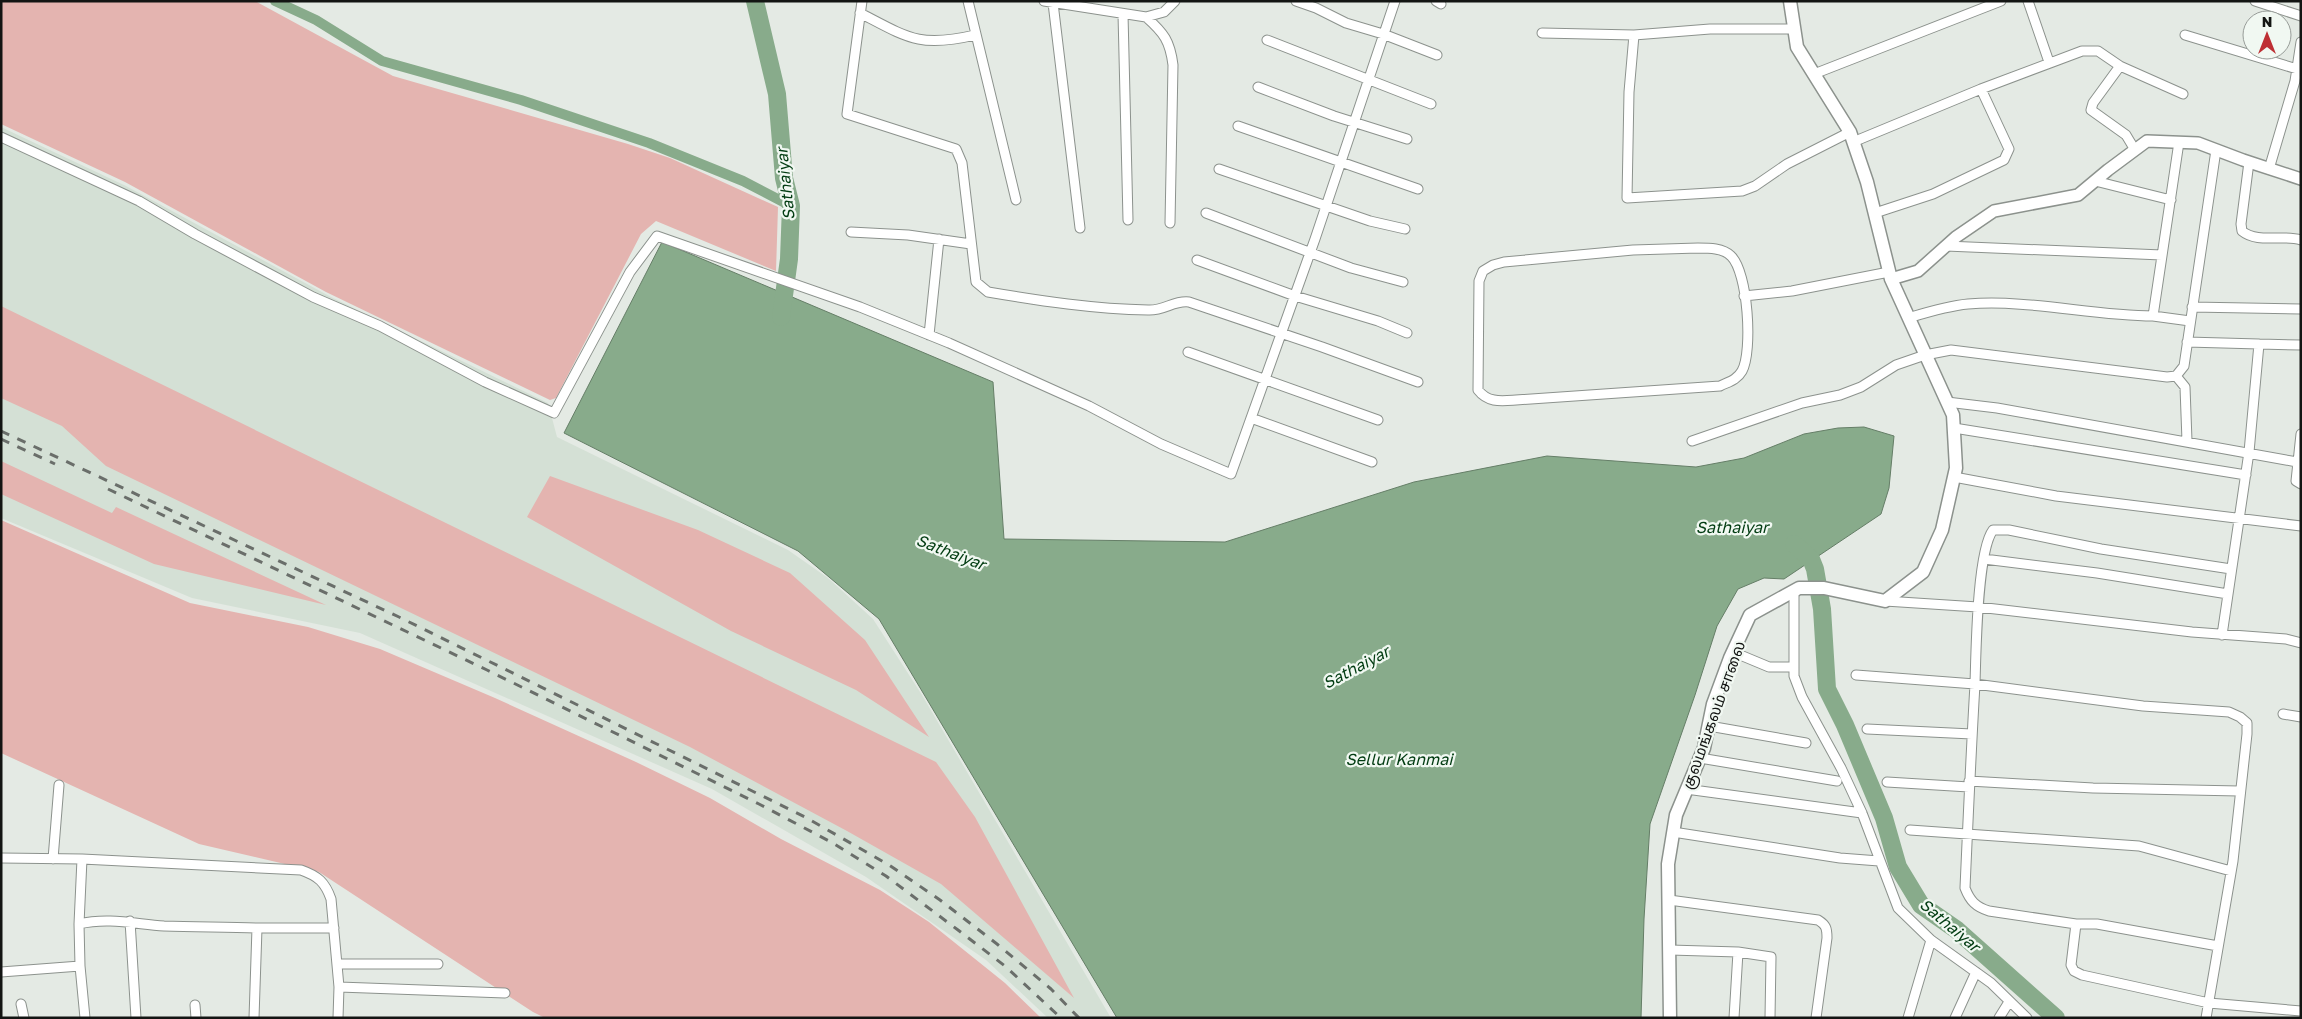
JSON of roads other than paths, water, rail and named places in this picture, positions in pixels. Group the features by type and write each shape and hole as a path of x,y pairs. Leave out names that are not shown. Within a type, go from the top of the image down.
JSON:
{"main road":[{"path":"1790,1 1797,47 1851,137 1867,182 1890,276 1953,416 1956,468 1942,530 1923,572 1886,601"},
{"name":"குலமங்கலம் சாலை","path":"1670,1018 1668,864 1676,815 1700,758 1713,704 1750,615 1797,590 1824,588 1886,601"}],"street":[{"path":"862,1 847,114 956,149 962,163 976,282 988,292 1058,304 1132,309 1159,310 1182,301 1282,333 1418,382"},
{"path":"968,1 1016,200"},
{"path":"1080,228 1049,2 1146,17 1164,12 1174,1"},
{"path":"1296,1 1316,8 1346,23 1383,34 1437,55"},
{"path":"1,137 139,201 313,297 380,326 485,382 554,413 630,272 657,236 786,283 860,307 929,335 1089,406 1162,444 1231,474 1295,296 1395,1"},
{"path":"1814,74 2001,1"},
{"path":"2028,1 2049,62"},
{"path":"2255,1 2301,16"},
{"path":"860,13 907,37 926,42 952,41 975,35"},
{"path":"1123,14 1128,220"},
{"path":"1146,17 1163,33 1170,46 1173,65 1170,223"},
{"path":"1542,33 1634,35 1710,29 1794,29"},
{"path":"1634,35 1629,92 1627,198 1742,191 1755,186 1787,164 1851,137 2049,62 2091,49 2098,51 2120,66 2183,94"},
{"path":"2186,35 2297,68"},
{"path":"1267,40 1431,104"},
{"path":"2269,169 2296,92 2301,42"},
{"path":"2120,66 2093,103 2091,110 2126,135 2135,150"},
{"path":"1258,87 1407,139"},
{"path":"1875,213 1933,194 2004,160 2009,149 1981,89"},
{"path":"1238,126 1340,163 1418,188"},
{"path":"1744,296 1792,291 1918,271 1946,246 1994,211 2078,195 2148,141 2198,142 2249,162 2301,179"},
{"path":"2153,316 2179,142"},
{"path":"1692,440 1802,402 1840,394 1861,387 1896,365 1925,355 1951,350 2167,377 2176,376 2184,366 2216,150"},
{"path":"2249,162 2241,224 2242,231 2248,236 2256,238 2301,240"},
{"path":"1219,169 1370,221 1405,230"},
{"path":"2095,180 2171,200"},
{"path":"1206,213 1351,268 1403,282"},
{"path":"851,232 908,234 971,244"},
{"path":"929,335 939,239"},
{"path":"1946,246 2162,254"},
{"path":"1716,249 1731,256 1738,266 1743,279 1744,296 1747,323 1746,359 1741,372 1735,380 1720,386 1496,401 1484,398 1478,390 1479,281 1483,271 1493,265 1518,260 1633,250 1716,249"},
{"path":"1197,260 1295,296 1378,321 1407,334"},
{"path":"1908,318 1939,308 1970,304 2153,316 2190,321"},
{"path":"2192,307 2301,308"},
{"path":"2187,342 2301,345"},
{"path":"2222,634 2249,452 2259,344"},
{"path":"1188,352 1378,420"},
{"path":"2176,376 2185,386 2187,440"},
{"path":"1947,402 1997,408 2187,440 2297,462"},
{"path":"1251,418 1372,462"},
{"path":"1954,428 2246,475"},
{"path":"2301,434 2296,481 2301,484"},
{"path":"1954,477 2056,496 2301,526"},
{"path":"2218,946 2097,924 2076,924 1980,908 1969,899 1965,888 1978,607 1984,559 1989,535 1993,530 2001,529 2101,549 2231,568"},
{"path":"1984,559 2097,573 2228,594"},
{"path":"1797,590 1794,676 1802,697 1841,768 1862,813 1898,908 1931,940 1991,983 2027,1018"},
{"path":"1886,601 1978,607 2098,622 2286,639 2301,644"},
{"path":"1733,652 1769,667 1794,667"},
{"path":"1856,675 1975,684 2143,706 2229,712 2247,723 2231,871 2206,1018"},
{"path":"2283,714 2301,716"},
{"path":"1709,726 1806,743"},
{"path":"1867,729 1972,734"},
{"path":"1700,758 1837,781"},
{"path":"1886,782 2239,791"},
{"path":"53,859 59,785"},
{"path":"1686,789 1862,813"},
{"path":"1910,830 2139,846 2231,871"},
{"path":"1673,832 1840,858 1879,861"},
{"path":"1,858 82,859 301,870 316,876 326,886 331,899 339,987 338,1018"},
{"path":"82,859 79,924 80,966 85,1018"},
{"path":"1669,900 1818,920 1824,924 1828,929 1816,1018"},
{"path":"79,924 110,920 162,926 334,928"},
{"path":"130,921 136,1018"},
{"path":"2076,924 2071,965 2074,971 2209,1003 2301,1011"},
{"path":"254,1018 257,928"},
{"path":"1908,1018 1931,940"},
{"path":"1670,950 1738,952 1766,955 1773,960 1770,1018"},
{"path":"1734,1018 1738,952"},
{"path":"337,964 438,964"},
{"path":"1,972 80,966"},
{"path":"1955,1018 1976,972"},
{"path":"339,987 505,993"},
{"path":"1999,1018 2009,1002"},
{"path":"21,1004 24,1018"},
{"path":"195,1005 196,1018"}],"water":[{"name":"Sellur Kanmai","path":"662,242 993,382 1004,539 1225,542 1414,482 1547,456 1696,467 1744,458 1804,434 1838,428 1864,427 1894,436 1889,488 1881,514 1784,579 1764,578 1738,589 1717,626 1650,824 1644,919 1641,1018 1117,1018 879,619 798,551 564,433"}],"waterway":[{"path":"275,1 316,20 382,61 521,100 649,143 743,181 791,206"},
{"name":"Sathaiyar","path":"755,1 777,94 784,178 791,206 789,259 781,317"},
{"name":"Sathaiyar","path":"1794,544 1811,559 1815,569 1822,609 1827,689 1845,725 1884,818 1898,867 1921,905 1957,930 2056,1018"}],"railway":[{"path":"1,431 399,617 805,817 889,865 940,900 1051,989 1079,1018"},
{"path":"1,439 55,464"},
{"path":"108,489 487,670 759,804 831,842 886,876 958,930 1005,966 1061,1018"}]}
